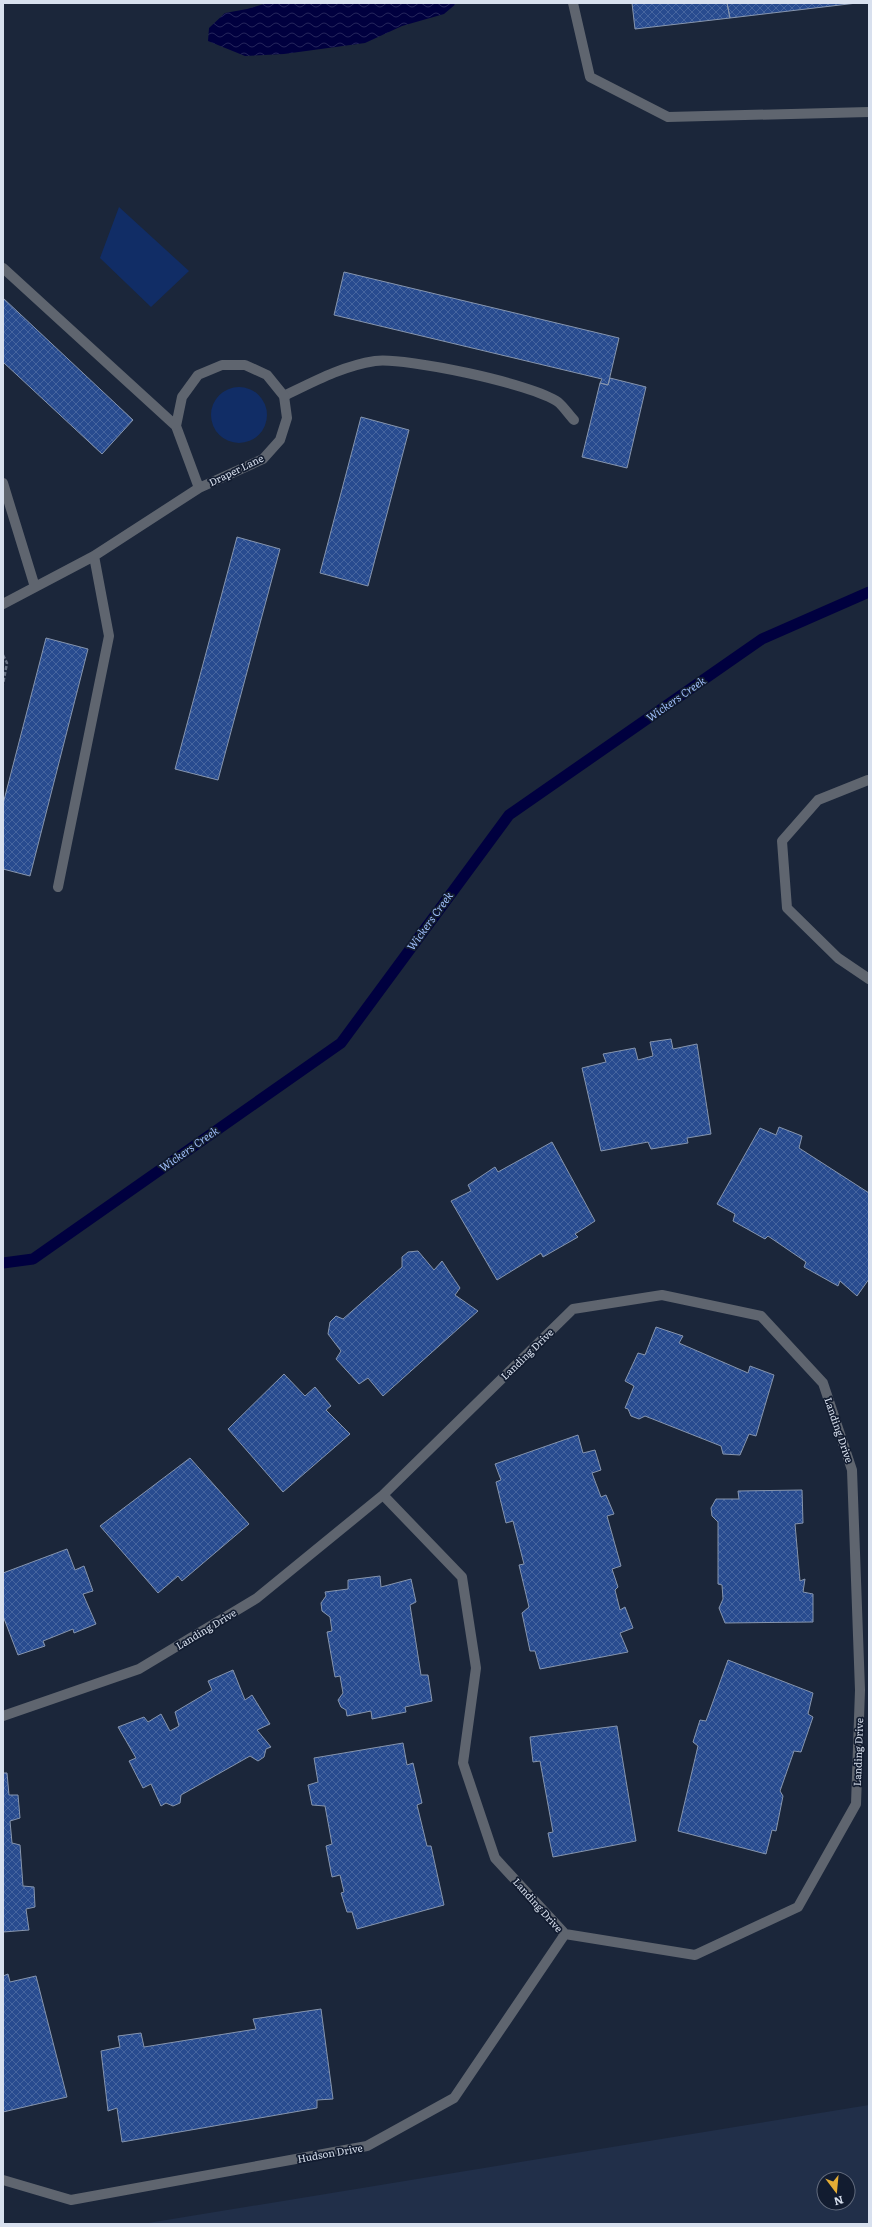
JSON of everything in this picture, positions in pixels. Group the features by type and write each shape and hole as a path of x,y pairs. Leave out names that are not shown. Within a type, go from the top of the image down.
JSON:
{"street":[{"path":"573,3 590,77 668,117 869,112"},
{"name":"Draper Lane","path":"3,268 176,426 199,488"},
{"path":"176,426 182,397 198,375 222,365 245,365 267,375 284,396 343,369 376,361 407,361 469,374 539,392 558,402 574,420"},
{"name":"Draper Lane","path":"3,604 94,556 199,488 263,459 280,440 287,418 284,396"},
{"path":"3,483 35,587"},
{"path":"58,887 109,636 94,556"},
{"path":"868,780 818,800 782,841 787,908 838,958 869,979"},
{"name":"Landing Drive","path":"3,1716 139,1669 257,1598 383,1495 573,1309 662,1295 761,1316 823,1383 852,1470 864,1689 856,1804 798,1907 695,1955 565,1934 495,1858 463,1763 476,1668 462,1577 383,1495"},
{"name":"Hudson Drive","path":"3,2180 71,2200 367,2146 454,2098 565,1934"}],"path":[{"path":"3,654 7,663 3,684"}],"shaded area":[{"path":"119,207 189,271 151,307 100,258"},
{"path":"233,387 245,387 255,391 263,399 267,409 267,421 263,431 255,439 245,443 233,443 223,439 215,431 211,421 211,409 215,399 223,391"},
{"path":"869,2105 869,2224 142,2224"}],"water":[{"path":"267,3 457,3 444,14 402,26 365,43 284,54 245,56 208,41 209,28 225,13 247,9"}],"building":[{"path":"632,3 727,3 730,18 635,29"},
{"path":"727,3 857,3 730,18"},
{"path":"344,272 619,338 608,385 600,383 602,379 334,315"},
{"path":"3,298 133,420 102,454 3,362"},
{"path":"610,378 646,387 627,468 582,457 600,383 608,385"},
{"path":"361,417 409,430 368,586 320,573"},
{"path":"237,537 280,549 218,780 175,769"},
{"path":"46,638 88,649 30,876 3,869 3,804"},
{"path":"671,1039 673,1049 697,1044 711,1134 687,1138 688,1143 651,1149 648,1142 601,1151 582,1068 606,1062 603,1054 635,1048 638,1060 653,1056 650,1042"},
{"path":"779,1127 802,1136 799,1148 869,1193 869,1279 857,1296 840,1281 838,1286 804,1267 806,1262 768,1236 765,1239 733,1221 735,1214 717,1204 760,1128 776,1135"},
{"path":"552,1142 595,1221 575,1234 578,1237 543,1257 541,1253 497,1280 451,1201 471,1191 468,1185 495,1167 498,1172"},
{"path":"418,1251 434,1270 442,1261 460,1288 455,1295 478,1311 383,1396 368,1378 359,1384 336,1359 341,1351 328,1334 330,1322 336,1316 343,1319 402,1267 402,1257 408,1252"},
{"path":"656,1327 683,1336 679,1343 748,1373 750,1366 774,1375 756,1436 749,1434 740,1455 723,1454 721,1446 645,1416 639,1419 631,1416 628,1409 625,1408 634,1386 625,1381 638,1353 645,1355"},
{"path":"284,1374 305,1396 315,1387 331,1406 326,1410 350,1434 283,1492 228,1429"},
{"path":"578,1435 583,1453 595,1450 601,1470 592,1473 601,1497 606,1495 614,1514 607,1516 621,1566 612,1569 618,1587 615,1590 620,1610 625,1607 633,1628 620,1633 628,1652 540,1669 535,1651 530,1651 522,1613 529,1607 519,1565 524,1564 513,1521 506,1523 496,1482 501,1480 495,1464"},
{"path":"190,1458 249,1524 182,1581 178,1576 158,1593 100,1526"},
{"path":"802,1490 803,1523 795,1524 800,1581 805,1579 803,1592 813,1594 813,1622 725,1623 719,1608 723,1599 722,1585 718,1584 718,1522 712,1516 711,1508 716,1499 739,1499 738,1491"},
{"path":"67,1549 75,1570 84,1566 93,1591 83,1594 96,1624 74,1633 73,1629 43,1641 45,1646 18,1655 3,1616 3,1573"},
{"path":"380,1576 381,1587 411,1579 416,1602 410,1605 421,1675 428,1675 432,1701 405,1707 406,1712 372,1719 371,1711 347,1716 346,1710 341,1707 338,1700 343,1693 340,1676 335,1677 327,1632 332,1631 330,1617 322,1611 321,1603 326,1596 325,1592 348,1589 348,1580"},
{"path":"728,1660 813,1693 808,1714 813,1717 801,1752 794,1751 780,1791 783,1796 776,1831 772,1830 766,1854 678,1831 698,1746 693,1742 700,1720 706,1721"},
{"path":"233,1670 245,1700 252,1695 270,1724 257,1730 271,1747 266,1749 264,1757 258,1761 250,1756 181,1795 180,1803 173,1806 166,1803 161,1806 151,1784 143,1788 129,1761 136,1758 118,1727 144,1717 148,1722 161,1714 170,1731 179,1726 175,1712 212,1690 208,1681"},
{"path":"617,1726 636,1841 553,1857 548,1833 553,1832 540,1761 533,1762 530,1737"},
{"path":"403,1743 407,1765 413,1763 422,1803 417,1805 427,1846 431,1846 444,1905 357,1929 352,1912 347,1912 341,1893 344,1892 340,1875 332,1877 326,1846 332,1844 325,1806 312,1805 308,1785 318,1782 314,1758"},
{"path":"3,1773 7,1773 9,1795 18,1795 20,1818 10,1821 12,1843 20,1845 23,1886 34,1887 35,1907 26,1909 29,1930 3,1932"},
{"path":"8,1974 10,1982 36,1976 67,2097 3,2112 3,1976"},
{"path":"321,2009 333,2099 317,2100 317,2108 122,2142 117,2108 108,2111 101,2051 120,2047 118,2036 141,2033 144,2047 256,2029 253,2019"}],"waterway":[{"name":"Wickers Creek","path":"3,1263 33,1259 341,1043 509,815 762,639 869,592"}]}
